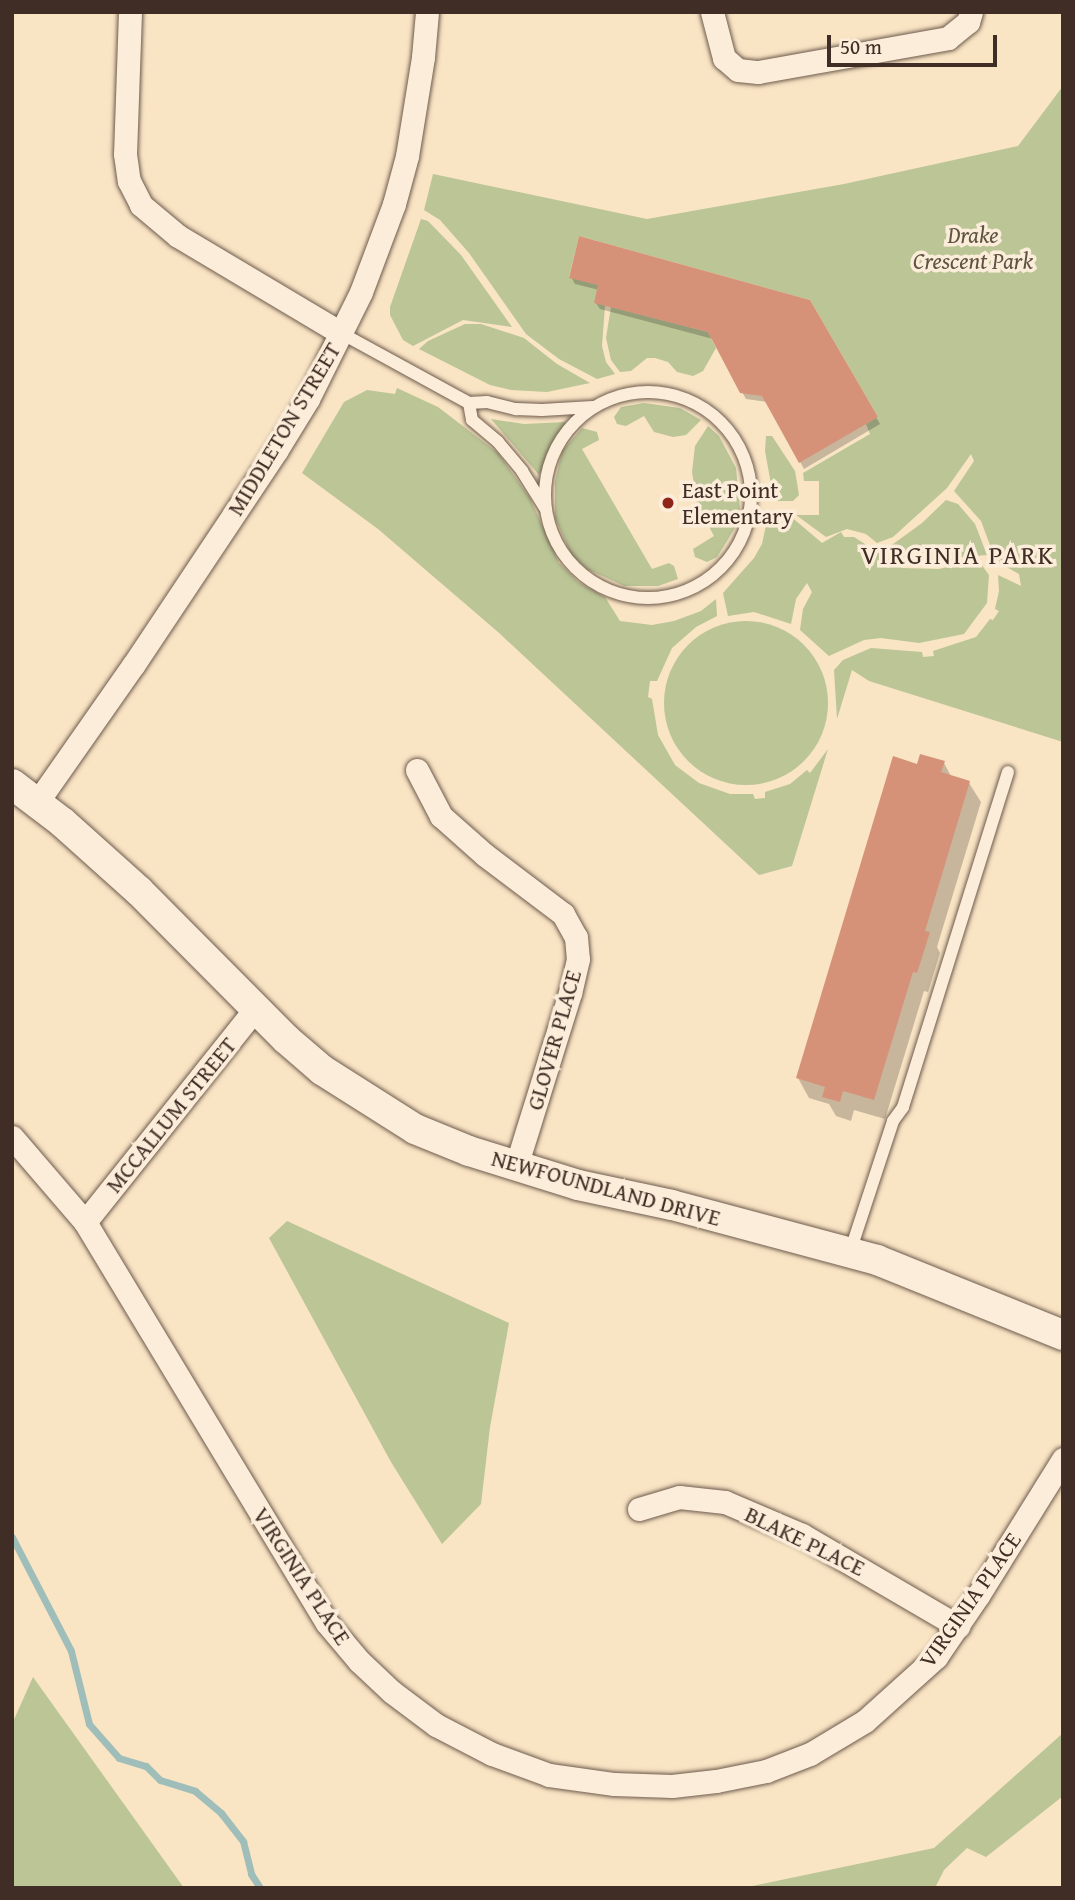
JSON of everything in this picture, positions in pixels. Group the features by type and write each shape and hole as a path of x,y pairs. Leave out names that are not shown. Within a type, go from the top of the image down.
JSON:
{"street":[{"path":"130,12 125,154 129,181 141,205 178,236 341,333"},
{"name":"MIDDLETON STREET","path":"38,802 276,451 308,399 341,333 361,292 394,204 416,102 427,12"},
{"path":"712,12 724,58 738,70 758,72 948,38 968,22 971,12"},
{"name":"GLOVER PLACE","path":"417,770 441,816 485,855 563,914 576,937 578,959 570,993 516,1166"},
{"name":"NEWFOUNDLAND DRIVE","path":"12,783 38,802 139,891 322,1070 415,1129 516,1166 578,1185 672,1205 850,1252 960,1292 1063,1335"},
{"name":"MCCALLUM STREET","path":"85,1222 256,1008"},
{"name":"VIRGINIA PLACE","path":"12,1138 85,1222 327,1623 359,1661 392,1692 436,1725 492,1754 550,1775 614,1784 672,1786 766,1770 810,1754 865,1721 936,1657 1063,1459"},
{"name":"BLAKE PLACE","path":"639,1509 679,1497 725,1502 802,1535 958,1626"}],"lane":[{"path":"341,333 469,404 486,402 516,409 541,410 593,407 624,393 643,390 685,397 733,436 741,449 753,492 752,516 744,536 732,555 717,571 675,593 643,598 612,593 586,579 566,562 551,536 545,508 547,477 556,453 568,433 593,407"},
{"path":"469,404 472,420 498,442 522,471 545,508"},
{"path":"850,1252 892,1121 903,1107 1008,772"}],"green space":[{"name":"Drake Crescent Park","path":"1063,86 1063,742 869,681 852,670 837,719 834,670 843,660 871,648 922,652 923,657 934,656 933,651 976,637 990,619 993,620 999,611 995,609 999,591 998,575 1021,586 1019,574 996,561 981,521 954,491 974,461 971,454 947,488 893,537 877,543 866,534 847,529 826,537 796,515 819,515 819,481 804,481 803,473 870,434 866,424 878,417 810,300 579,236 569,277 598,285 605,306 602,346 606,362 615,374 597,379 559,359 526,334 469,253 440,220 424,210 433,174 647,219 844,184 1018,146"},
{"path":"421,219 428,221 461,255 512,327 463,320 413,346 403,340 390,315 390,307"},
{"path":"611,307 708,332 716,348 703,371 693,376 677,372 668,362 655,358 647,358 631,371 620,372 611,360 606,338"},
{"path":"465,324 481,324 524,338 557,364 590,383 547,392 511,390 490,385 419,349 428,341"},
{"path":"397,388 438,407 498,453 530,498 559,563 578,582 605,597 620,621 652,625 674,621 701,611 716,599 717,616 696,627 672,648 657,681 650,681 648,697 652,699 658,735 675,765 699,783 730,794 753,794 755,799 765,798 765,792 790,784 807,770 810,773 828,749 792,866 759,875 498,632 378,529 302,473 344,402 367,390 395,394"},
{"path":"644,403 680,408 701,420 686,435 673,437 654,432 644,416 626,426 617,424 614,417 621,407"},
{"path":"491,419 524,424 565,422 566,426 539,475"},
{"path":"708,426 719,436 736,468 740,509 735,528 724,546 717,557 707,562 695,557 693,549 714,536 697,504 692,472 695,446"},
{"path":"582,428 597,432 599,440 582,449 652,569 669,563 674,566 678,579 658,586 624,586 587,569 571,554 555,518 555,482 562,451"},
{"path":"766,436 772,436 795,471 799,495 793,501 776,501 773,495 765,451"},
{"path":"946,500 958,504 975,524 987,555 916,561 891,554 889,547 922,523"},
{"path":"772,513 789,515 822,543 841,532 844,537 854,537 902,568 939,569 971,561 981,564 989,575 987,603 964,634 919,643 881,638 864,640 829,656 800,630 803,609 812,592 807,583 796,599 791,624 754,612 728,616 723,593 754,558 762,544 768,516"},
{"path":"746,621 777,628 804,645 821,672 828,703 821,734 804,761 777,778 746,785 715,778 688,761 671,734 664,703 671,672 688,645 715,628"},
{"path":"287,1221 509,1323 490,1427 481,1504 442,1544 391,1462 269,1238"},
{"path":"33,1677 184,1888 12,1888 12,1724"},
{"path":"1063,1733 1063,1796 986,1857 967,1848 944,1870 935,1888 743,1888 934,1848"}],"building":[{"name":"East Point Elementary","path":"579,236 810,300 878,417 799,463 762,396 740,393 708,332 594,303 598,285 569,278"},
{"path":"920,754 945,761 941,772 970,781 925,931 930,932 917,973 913,972 874,1100 843,1091 840,1102 822,1097 825,1087 796,1078 893,756 917,764"}],"waterway":[{"path":"12,1537 71,1651 89,1724 119,1758 146,1766 160,1780 195,1791 221,1813 243,1841 251,1874 260,1888"}],"place":[{"name":"East Point Elementary","path":"668,503"}],"district":[{"name":"VIRGINIA PARK","path":"958,555"}]}
